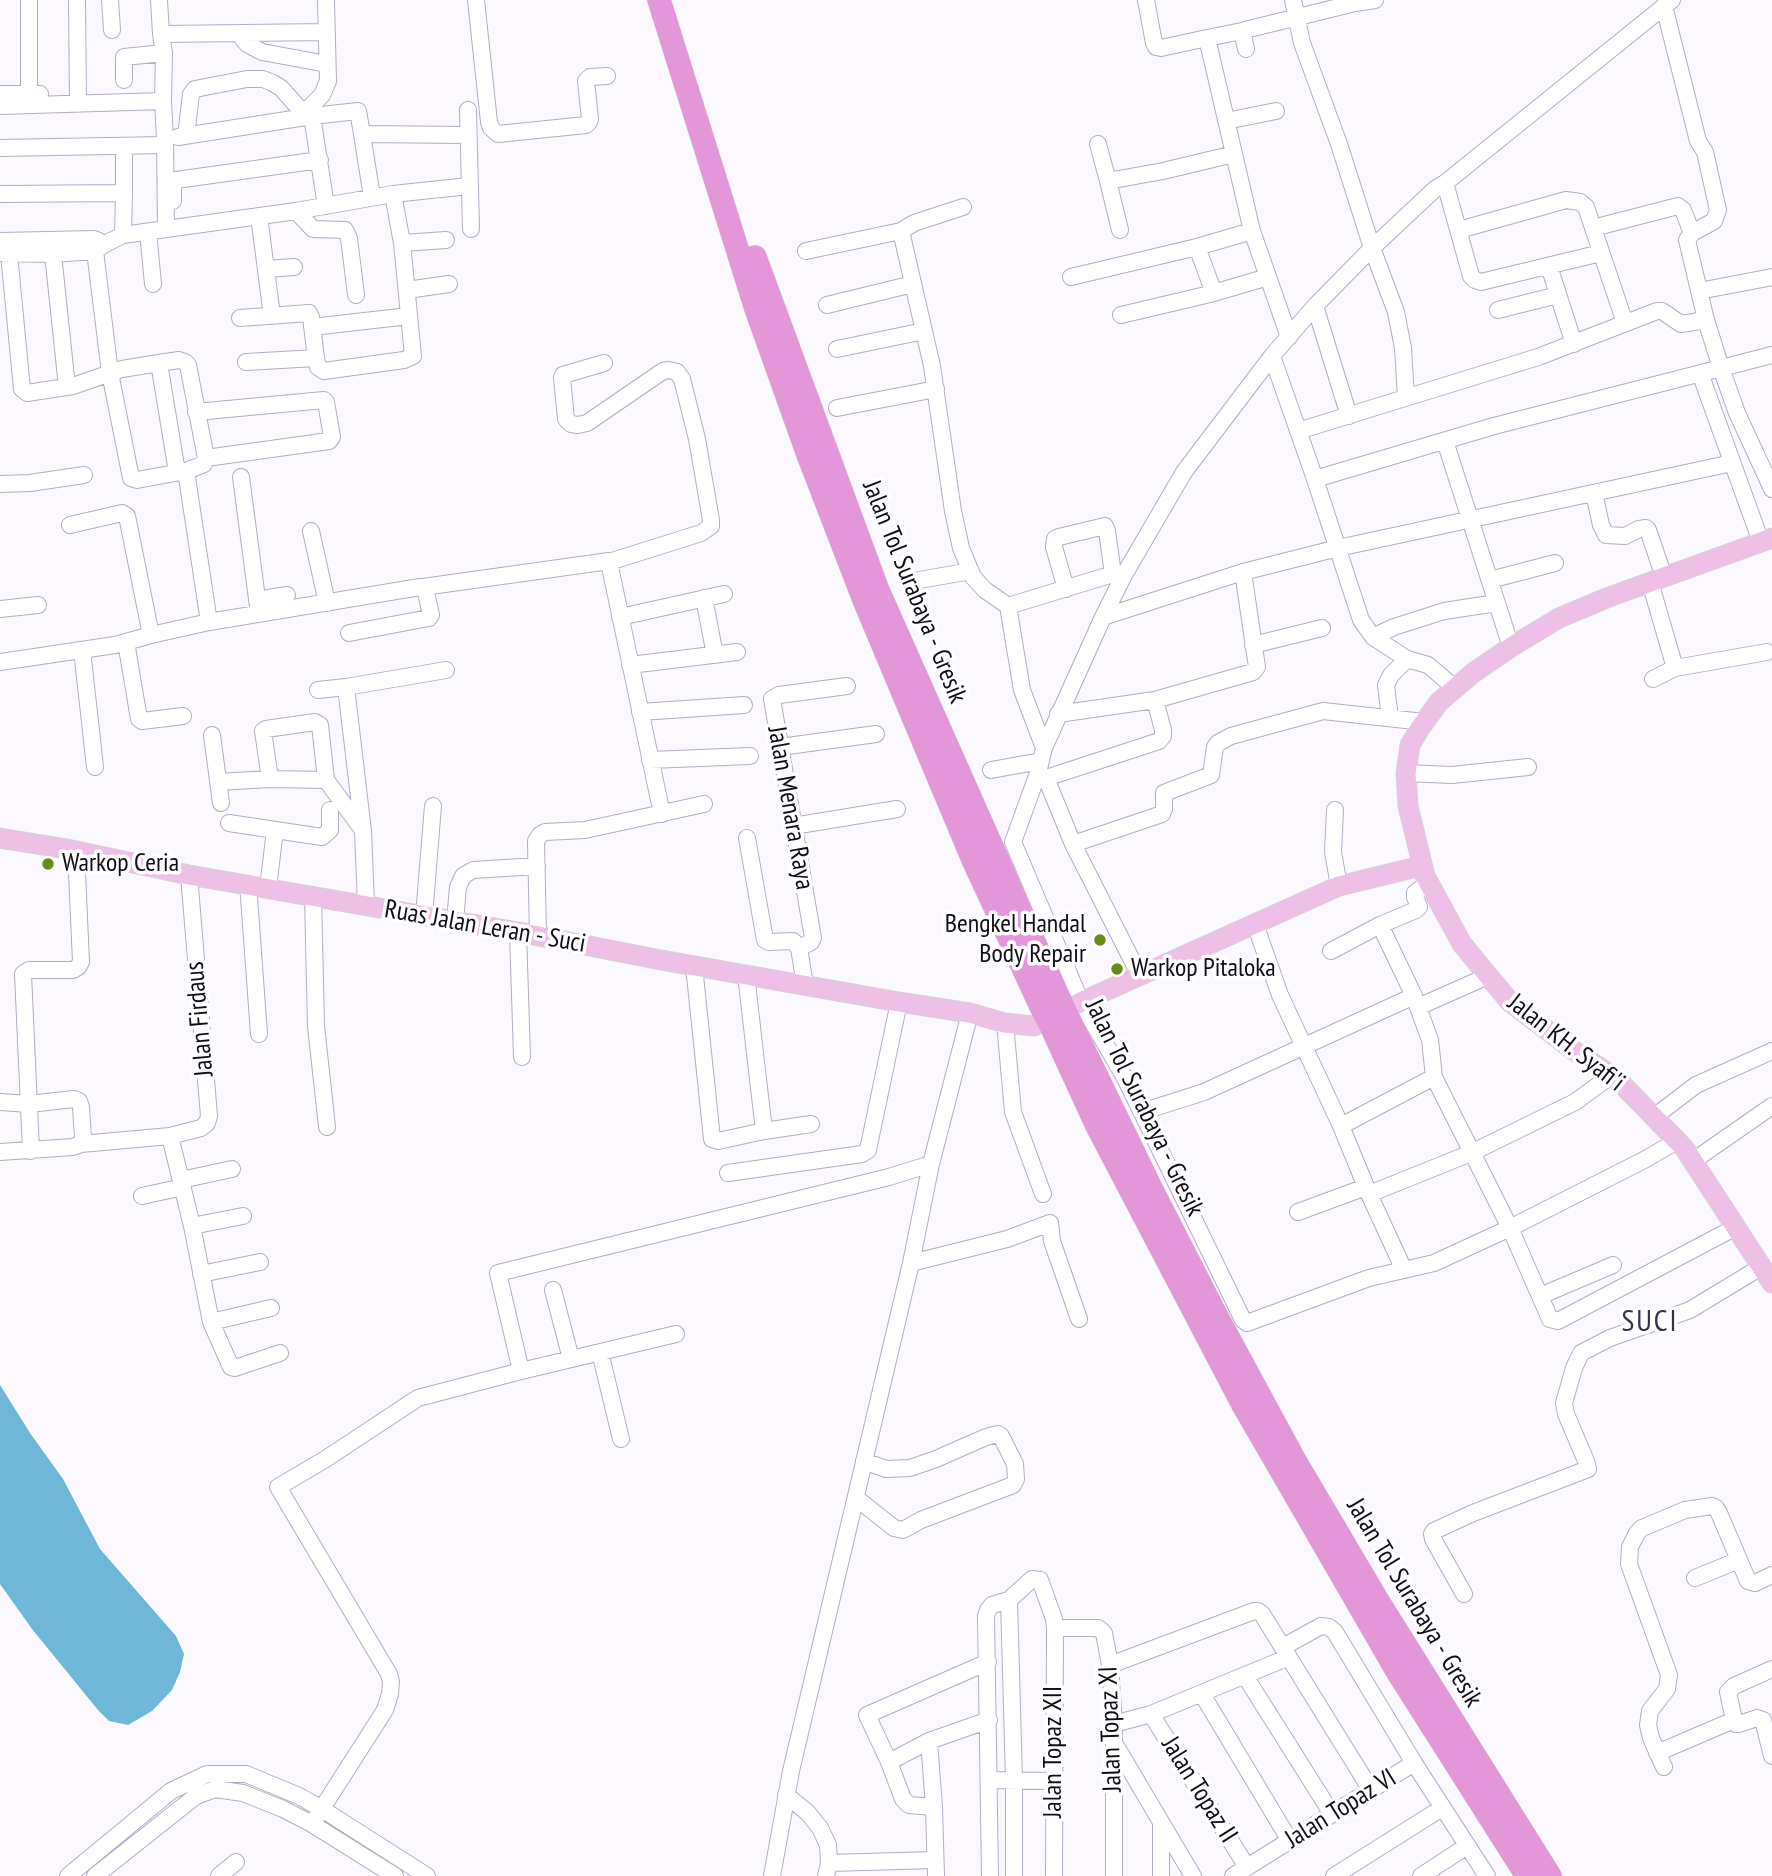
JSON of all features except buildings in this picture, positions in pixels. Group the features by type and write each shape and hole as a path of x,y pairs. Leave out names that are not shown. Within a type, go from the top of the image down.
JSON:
{"highway":[{"name":"Jalan Tol Surabaya - Gresik","path":"659,0 756,309 807,452 864,600 969,849 1294,1459 1378,1601 1550,1876"},
{"name":"Jalan Tol Surabaya - Gresik","path":"674,0 734,201 877,588 1056,1014 1097,1126 1242,1403 1397,1671 1527,1876"}],"main road":[{"name":"Jalan KH. Syafi'i","path":"1767,540 1609,597 1559,618 1511,647 1473,673 1439,702 1410,746 1406,773 1408,806 1424,875 1462,944 1510,1002 1573,1050 1612,1075 1677,1140 1767,1272"},
{"name":"Ruas Jalan Leran - Suci","path":"0,838 188,875 970,1013 1005,1023 1056,1014"},
{"path":"1056,1014 1339,886 1424,875"}],"street":[{"path":"29,0 29,94"},
{"path":"77,0 78,99"},
{"path":"110,0 112,30"},
{"path":"159,0 169,228"},
{"path":"307,115 325,92 327,81 326,0"},
{"path":"476,0 488,122 498,134 586,125 590,119 586,80 607,76"},
{"path":"1146,0 1154,44 1161,48 1375,0"},
{"path":"1293,0 1300,36 1396,312 1403,348 1406,397"},
{"path":"1677,1140 1644,1160 1510,1228 1434,1263 1369,1278 1247,1323 1238,1311 1125,1078 1056,1014 1013,842 1058,714 1103,617 1119,575 1184,472 1272,356 1315,306 1435,190 1668,3 1698,141 1705,152 1718,210 1714,221 1692,233 1687,240 1706,320 1721,368 1737,413 1772,489"},
{"path":"1242,31 1246,50"},
{"path":"161,34 327,32"},
{"path":"239,34 247,44 261,52 327,64"},
{"path":"1207,38 1252,231 1289,337"},
{"path":"124,80 124,57 163,53"},
{"path":"186,136 191,94 195,89 247,79 263,79 281,88 307,115 320,160 326,206"},
{"path":"0,94 163,101"},
{"path":"0,106 78,99"},
{"path":"468,110 471,229"},
{"path":"0,148 124,146 165,142 307,115 358,111 372,197"},
{"path":"1226,121 1276,111"},
{"path":"362,134 468,135"},
{"path":"1098,144 1120,230"},
{"path":"123,235 124,146"},
{"path":"1108,181 1163,171 1234,153"},
{"path":"169,228 173,185 176,180 320,160"},
{"path":"1445,183 1471,276 1475,280 1481,282 1601,253"},
{"path":"3,249 53,254 100,248 123,235 296,211 393,194 469,186"},
{"path":"0,194 124,193"},
{"path":"240,318 309,313 317,367 324,371 411,358 413,354 402,243 393,194"},
{"path":"1459,230 1566,200 1580,202 1586,207 1625,323"},
{"path":"1593,228 1678,206 1683,210 1692,233"},
{"path":"806,251 901,231 914,223 963,207"},
{"path":"296,211 313,229 345,230 349,238 355,295"},
{"path":"259,216 272,316"},
{"path":"901,231 936,389 953,511 961,548 973,577 985,590 1008,606 1022,690 1042,765 1073,844 1140,976"},
{"path":"1071,277 1252,231"},
{"path":"148,232 153,284"},
{"path":"3,249 23,388 27,393 67,387 110,373 122,369 179,360 185,362 188,365 206,458 204,464 182,472 132,479 110,373 100,248 94,239 3,249"},
{"path":"402,243 446,240"},
{"path":"1197,247 1214,293"},
{"path":"53,254 67,387"},
{"path":"1549,266 1573,344"},
{"path":"266,269 294,267"},
{"path":"1121,315 1268,277"},
{"path":"1699,291 1772,277"},
{"path":"827,305 914,284"},
{"path":"407,290 449,285"},
{"path":"1499,310 1558,295"},
{"path":"1315,306 1349,416"},
{"path":"1298,431 1538,357 1660,310 1681,324 1706,320"},
{"path":"312,327 409,317"},
{"path":"837,349 924,331"},
{"path":"1315,479 1494,426 1772,355"},
{"path":"1272,356 1361,620 1373,637 1407,659 1428,665 1455,688"},
{"path":"246,362 316,359"},
{"path":"159,363 209,622"},
{"path":"258,607 327,604 423,587 609,561 701,533 711,526 696,439 682,379 677,372 663,371 587,423 570,424 566,419 563,375 604,363"},
{"path":"1700,373 1732,463 1767,540"},
{"path":"838,408 936,389"},
{"path":"196,412 324,400 326,402 332,437 329,441 206,458"},
{"path":"1445,441 1511,647"},
{"path":"1103,617 1243,572 1338,548 1732,463"},
{"path":"0,484 30,483 84,475"},
{"path":"241,477 258,607"},
{"path":"1594,493 1606,535 1625,536 1639,529 1648,530 1675,668"},
{"path":"71,526 122,513 127,516 150,635"},
{"path":"1066,589 1054,547 1055,539 1059,537 1105,526 1119,575"},
{"path":"311,531 327,604"},
{"path":"609,561 662,814"},
{"path":"1490,580 1555,563"},
{"path":"908,582 971,571"},
{"path":"1058,714 1155,700 1253,672 1257,667 1243,572"},
{"path":"1008,606 1119,575"},
{"path":"349,634 429,618 431,615 427,593 423,587"},
{"path":"620,617 724,594"},
{"path":"0,662 126,642 209,622 288,595"},
{"path":"704,598 715,655"},
{"path":"1373,637 1394,627 1444,611 1497,603"},
{"path":"0,609 38,604"},
{"path":"1254,645 1322,628"},
{"path":"126,642 139,719 142,721 183,716"},
{"path":"82,650 94,767"},
{"path":"630,664 737,652"},
{"path":"1653,679 1675,668 1767,652"},
{"path":"1390,718 1386,685 1391,675 1407,659"},
{"path":"318,690 446,670"},
{"name":"Jalan Menara Raya","path":"799,948 811,943 813,938 774,697 847,686"},
{"path":"229,823 322,837 330,830 345,806 346,687"},
{"path":"991,770 1042,765 1159,741 1163,730 1155,700"},
{"path":"640,712 744,705"},
{"path":"1073,844 1162,814 1164,793 1212,775 1215,747 1231,736 1323,711 1424,722"},
{"path":"270,779 263,731 315,722 320,725 326,780 363,831 366,905"},
{"path":"780,747 876,734"},
{"path":"212,736 221,803"},
{"path":"650,760 750,756"},
{"path":"1406,773 1452,775 1528,767"},
{"path":"218,782 326,780"},
{"path":"538,936 536,841 540,835 545,832 585,830 704,804"},
{"path":"424,916 433,806"},
{"path":"793,826 897,809"},
{"path":"1335,810 1333,852 1339,886"},
{"path":"260,1034 258,886 275,830"},
{"path":"747,838 765,940 792,941 799,948 805,985"},
{"path":"31,1151 23,974 29,970 74,970 81,962 76,851"},
{"path":"455,921 458,887 463,876 473,870 537,866"},
{"name":"Jalan Firdaus","path":"0,1152 170,1136 201,1128 207,1123 209,1116 188,875"},
{"path":"1331,951 1380,925 1416,910 1419,907 1415,893 1424,875"},
{"path":"313,896 316,1026 327,1127"},
{"path":"1255,924 1280,995 1404,1270"},
{"path":"1380,925 1416,1002 1430,1040 1433,1077 1510,1228 1550,1319 1558,1321 1736,1227"},
{"path":"517,932 522,1058"},
{"path":"694,966 711,1137 718,1141 811,1124"},
{"path":"746,975 765,1131"},
{"path":"1141,1112 1204,1092 1303,1046 1488,976"},
{"path":"728,1173 868,1150 899,1002"},
{"path":"772,1876 786,1795 911,1263 931,1164 970,1013"},
{"path":"1005,1023 1013,1112 1042,1194"},
{"path":"1654,1117 1696,1085 1772,1051"},
{"path":"1298,1212 1471,1153 1575,1102 1612,1075"},
{"path":"1341,1126 1433,1077"},
{"path":"0,1102 29,1104 74,1099 79,1101 83,1118 81,1144"},
{"path":"1693,1161 1772,1106"},
{"path":"170,1136 192,1226 211,1322 232,1368 280,1353"},
{"path":"522,1371 498,1273 889,1177 931,1164"},
{"path":"142,1196 232,1169"},
{"path":"192,1226 243,1216"},
{"path":"911,1263 1007,1239 1049,1223 1052,1241 1079,1319"},
{"path":"201,1274 260,1262"},
{"path":"1540,1296 1613,1265"},
{"path":"1464,1594 1433,1539 1434,1531 1473,1513 1588,1469 1564,1403 1574,1367 1581,1353 1610,1338 1690,1310 1767,1272"},
{"path":"553,1290 570,1359"},
{"path":"211,1322 271,1308"},
{"path":"312,1824 385,1710 391,1682 278,1487 418,1398 676,1334"},
{"path":"600,1352 621,1439"},
{"path":"856,1499 894,1528 903,1531 921,1520 1013,1485 1016,1479 1015,1464 998,1434 910,1468 886,1469 864,1461"},
{"path":"1734,1720 1661,1760 1648,1725 1650,1711 1667,1689 1669,1675 1629,1564 1630,1547 1642,1528 1685,1510 1712,1506 1719,1513 1751,1583 1772,1575"},
{"path":"1695,1578 1739,1560"},
{"name":"Jalan Topaz XII","path":"1009,1600 1032,1579 1040,1580 1054,1619 1054,1876"},
{"path":"990,1876 988,1610 992,1605 1009,1600 1014,1876"},
{"path":"1110,1665 1254,1611 1262,1614 1371,1790"},
{"path":"1114,1724 1151,1713 1245,1676 1286,1652 1321,1626 1329,1628 1335,1632 1442,1808 1487,1876"},
{"name":"Jalan Topaz XI","path":"1055,1628 1100,1628 1104,1633 1110,1665 1114,1724 1114,1876"},
{"path":"934,1807 909,1805 903,1798 867,1715 988,1662"},
{"path":"1772,1670 1734,1686 1729,1691 1734,1720 1739,1724 1762,1719 1772,1756"},
{"path":"1245,1676 1332,1814"},
{"path":"1202,1694 1290,1841"},
{"name":"Jalan Topaz II","path":"1151,1713 1247,1867"},
{"path":"889,1762 929,1741 989,1720"},
{"path":"786,1795 808,1813 820,1828 828,1845 827,1870 936,1868 929,1741"},
{"path":"1114,1744 1193,1876"},
{"name":"Jalan Topaz VI","path":"1233,1876 1414,1763"},
{"path":"68,1876 171,1791 207,1774 246,1774 299,1796 427,1876"},
{"path":"989,1780 1053,1781"},
{"path":"95,1876 196,1796 215,1789 254,1797 312,1824 395,1876"},
{"path":"1334,1876 1442,1808"},
{"path":"1161,1822 1161,1876"},
{"path":"1425,1875 1467,1846"},
{"path":"219,1876 236,1862"}],"water":[{"path":"0,1385 63,1479 100,1549 176,1636 184,1654 172,1690 152,1711 128,1725 109,1721 98,1710 32,1629 0,1584"}],"place":[{"name":"Warkop Ceria","path":"48,864"},
{"name":"Bengkel Handal Body Repair","path":"1100,940"},
{"name":"Warkop Pitaloka","path":"1117,969"}],"district":[{"name":"SUCI","path":"1650,1322"}]}
